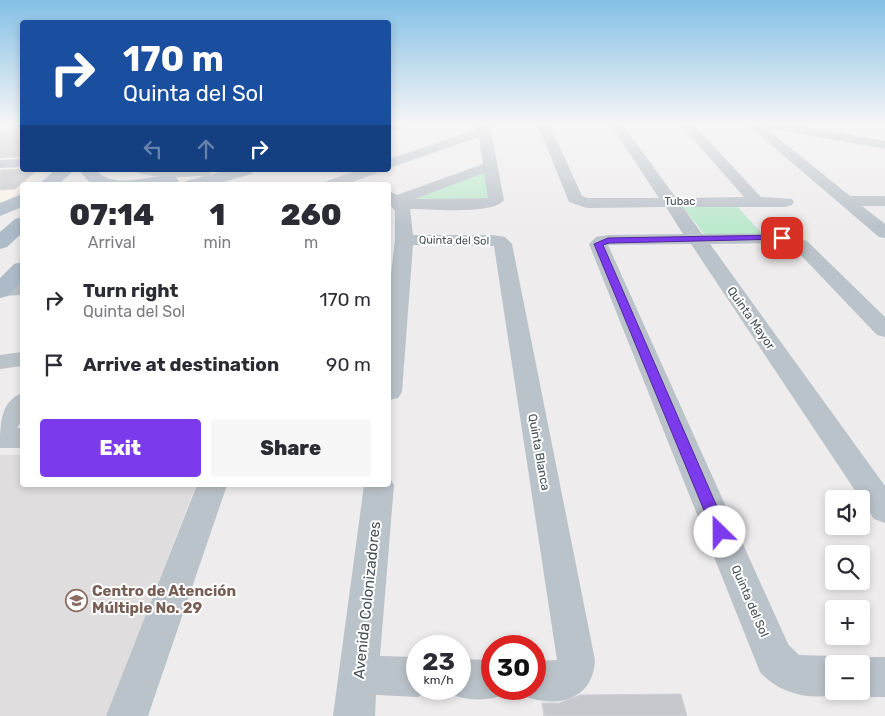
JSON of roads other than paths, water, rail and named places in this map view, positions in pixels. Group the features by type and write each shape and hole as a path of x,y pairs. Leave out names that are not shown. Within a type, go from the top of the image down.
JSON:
{"main road":[{"path":"51,182 63,172"},
{"path":"72,182 84,172"},
{"path":"89,172 96,180 102,182"},
{"path":"117,182 155,174 190,172"},
{"path":"203,182 239,172"},
{"path":"0,210 20,202"},
{"path":"6,285 11,231 20,206"},
{"path":"6,285 20,271"}],"street":[{"path":"391,163 404,158"},
{"path":"394,201 485,204 496,200 490,158"},
{"name":"Tubac","path":"558,158 575,199 587,203 670,201 786,202"},
{"name":"Quinta Mayor","path":"640,158 885,510"},
{"path":"717,158 756,201"},
{"path":"795,158 885,233"},
{"path":"0,164 20,163"},
{"path":"394,201 491,166"},
{"path":"335,182 352,173 368,182"},
{"path":"391,352 404,240 403,211 394,201"},
{"path":"847,201 885,201"},
{"name":"Quinta del Sol","path":"825,676 793,675 782,668 774,658 598,244 608,240 782,238 800,244 885,330"},
{"name":"Quinta del Sol","path":"404,240 492,240 503,244"},
{"name":"Quinta Blanca","path":"503,244 576,660 575,672 566,680 546,681"},
{"path":"0,362 20,359"},
{"path":"0,431 20,405"},
{"path":"0,438 20,438"},
{"path":"127,716 211,487"},
{"name":"Avenida Colonizadores","path":"354,716 380,487"},
{"path":"359,675 406,677"},
{"path":"870,676 885,677"}],"place":[{"name":"Centro de Atención Múltiple No. 29","path":"76,600"}]}
